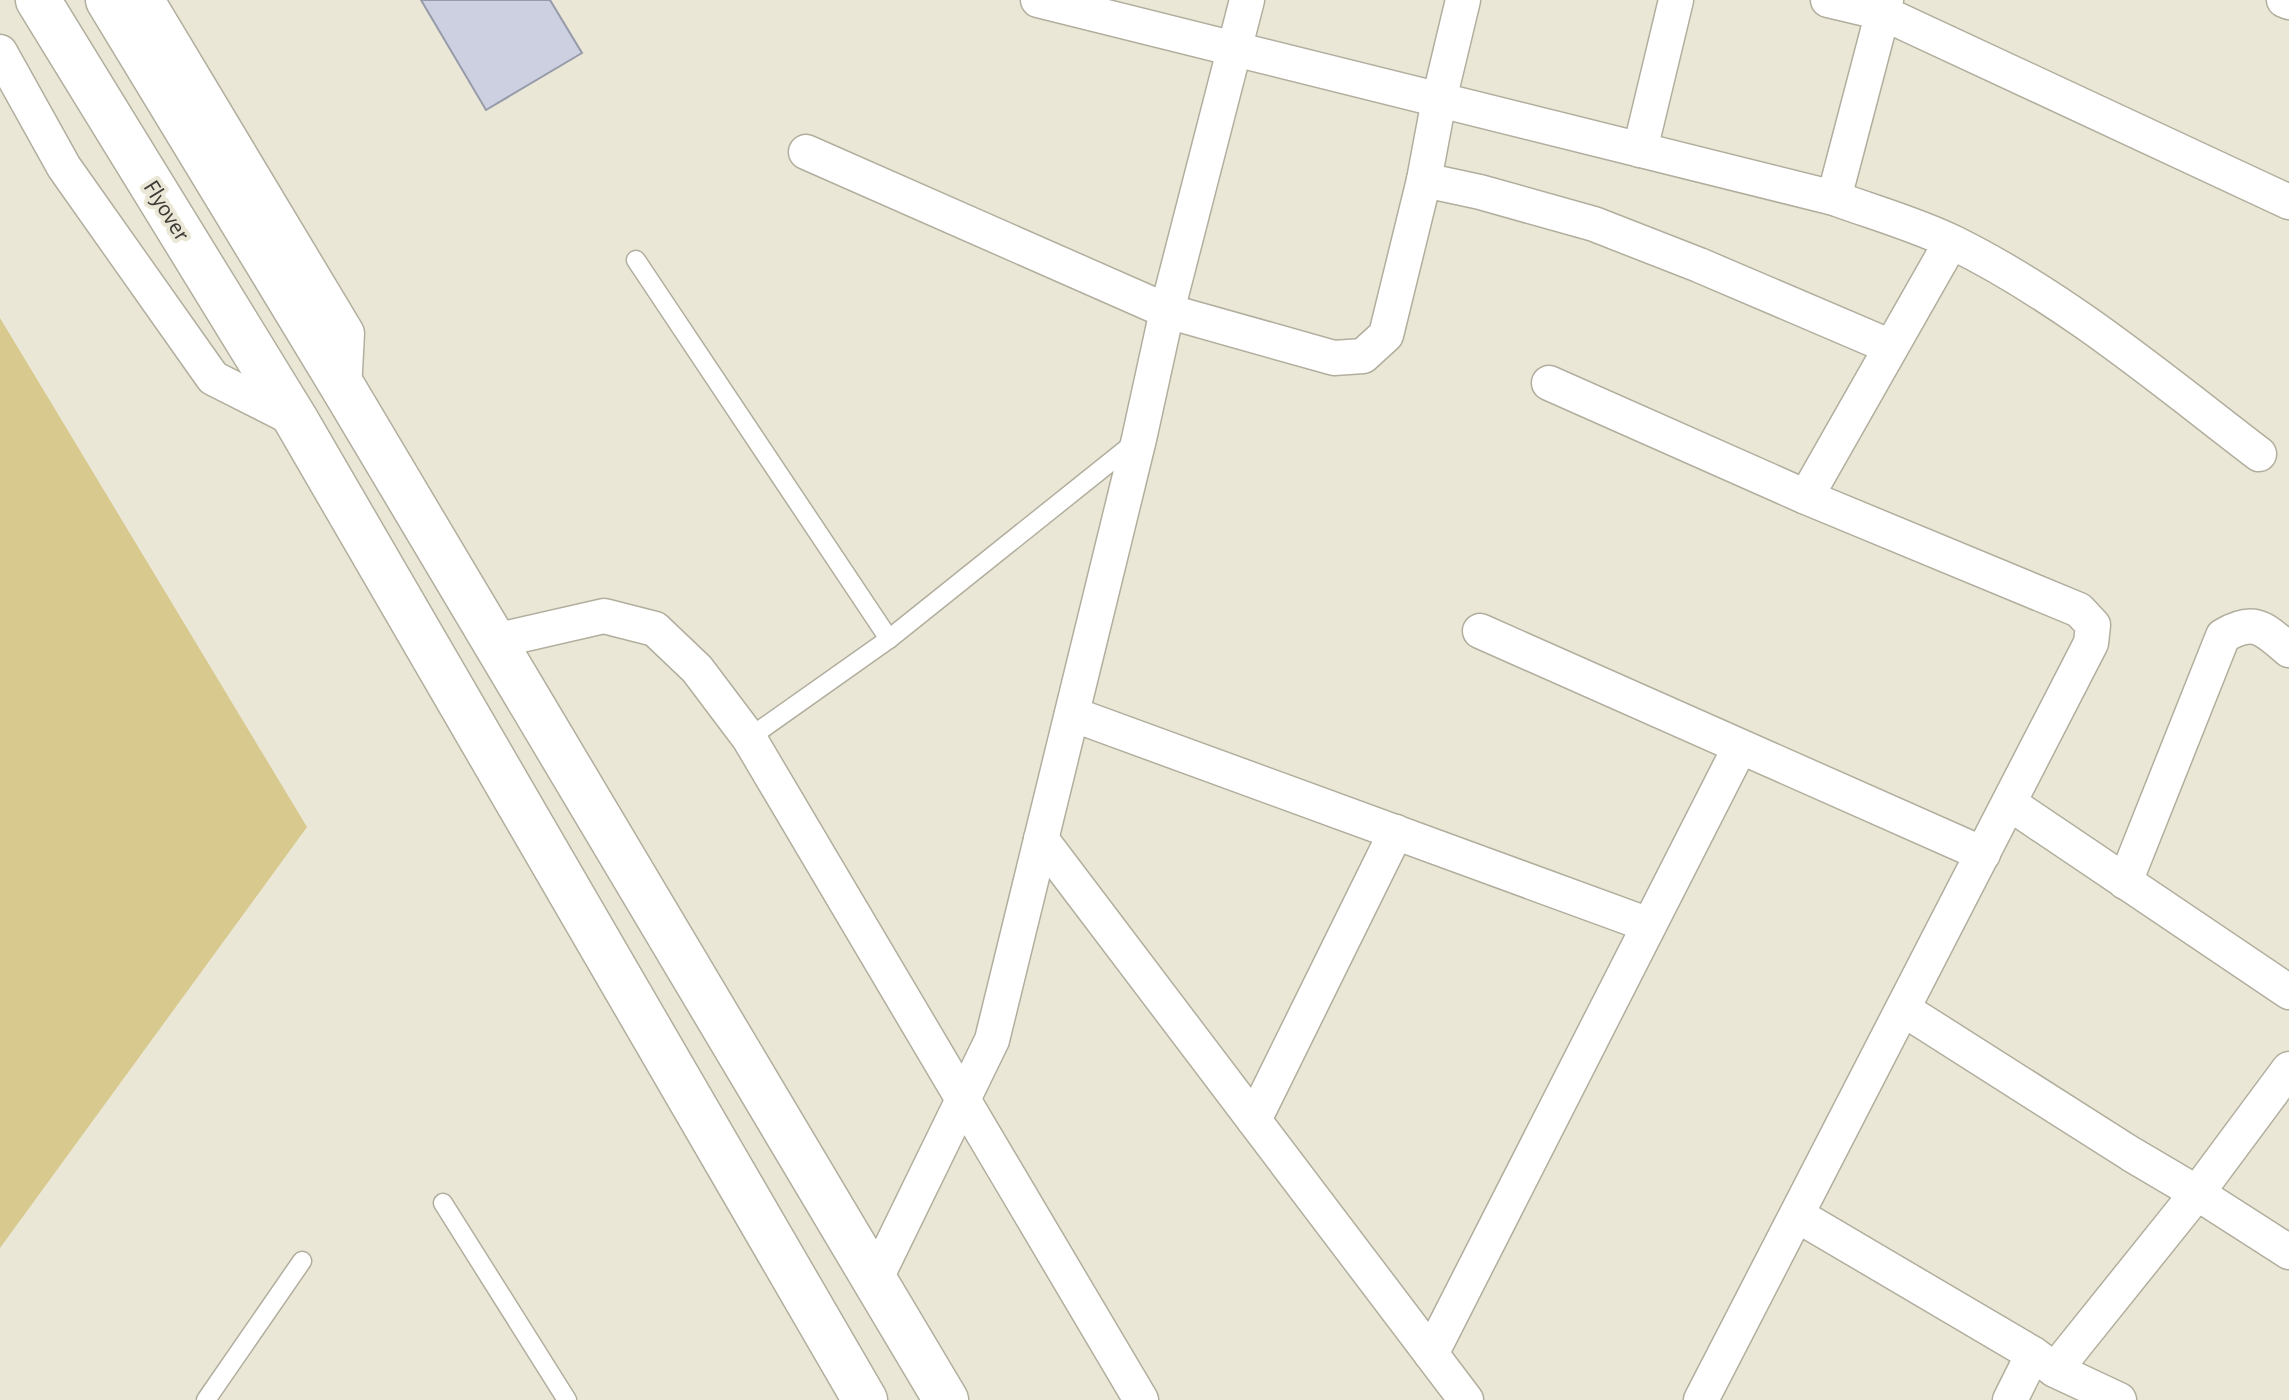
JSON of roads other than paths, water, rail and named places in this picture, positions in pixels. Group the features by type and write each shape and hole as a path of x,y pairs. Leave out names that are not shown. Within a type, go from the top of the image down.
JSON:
{"main road":[{"name":"Flyover","path":"38,0 296,420 865,1400"},
{"path":"108,0 495,641 946,1400"}],"street":[{"path":"147,0 347,333 344,389"},
{"path":"1038,0 1834,198 1951,242 2039,291 2259,454"},
{"path":"875,1280 992,1040 1139,439 1167,311 1247,0"},
{"path":"806,152 1167,311 1334,358 1363,356 1386,335 1463,0"},
{"path":"1640,150 1676,0"},
{"path":"1828,0 1885,7 2289,202"},
{"path":"1834,198 1885,7"},
{"path":"0,52 64,167 213,378 296,420"},
{"path":"1424,180 1480,192 1594,224 1891,347"},
{"path":"1806,497 1951,242"},
{"path":"1549,383 1806,497 2079,610 2093,625 2091,643 1701,1400"},
{"path":"495,641 604,616 655,629 697,669 749,738 1141,1400"},
{"path":"2125,882 2223,636 2240,626 2263,628 2289,650"},
{"path":"1480,631 1983,854"},
{"path":"1072,714 1649,925"},
{"path":"1431,1354 1740,747"},
{"path":"2009,803 2289,992"},
{"path":"1254,1120 1396,832"},
{"path":"1041,839 1466,1400"},
{"path":"1903,1009 2289,1252"},
{"path":"2010,1400 2197,1193 2289,1069"},
{"path":"1797,1215 2044,1362 2119,1400"}],"lane":[{"path":"636,260 889,639"},
{"path":"749,738 889,639 1139,439"},
{"path":"443,1203 567,1400"},
{"path":"206,1400 302,1261"}]}
